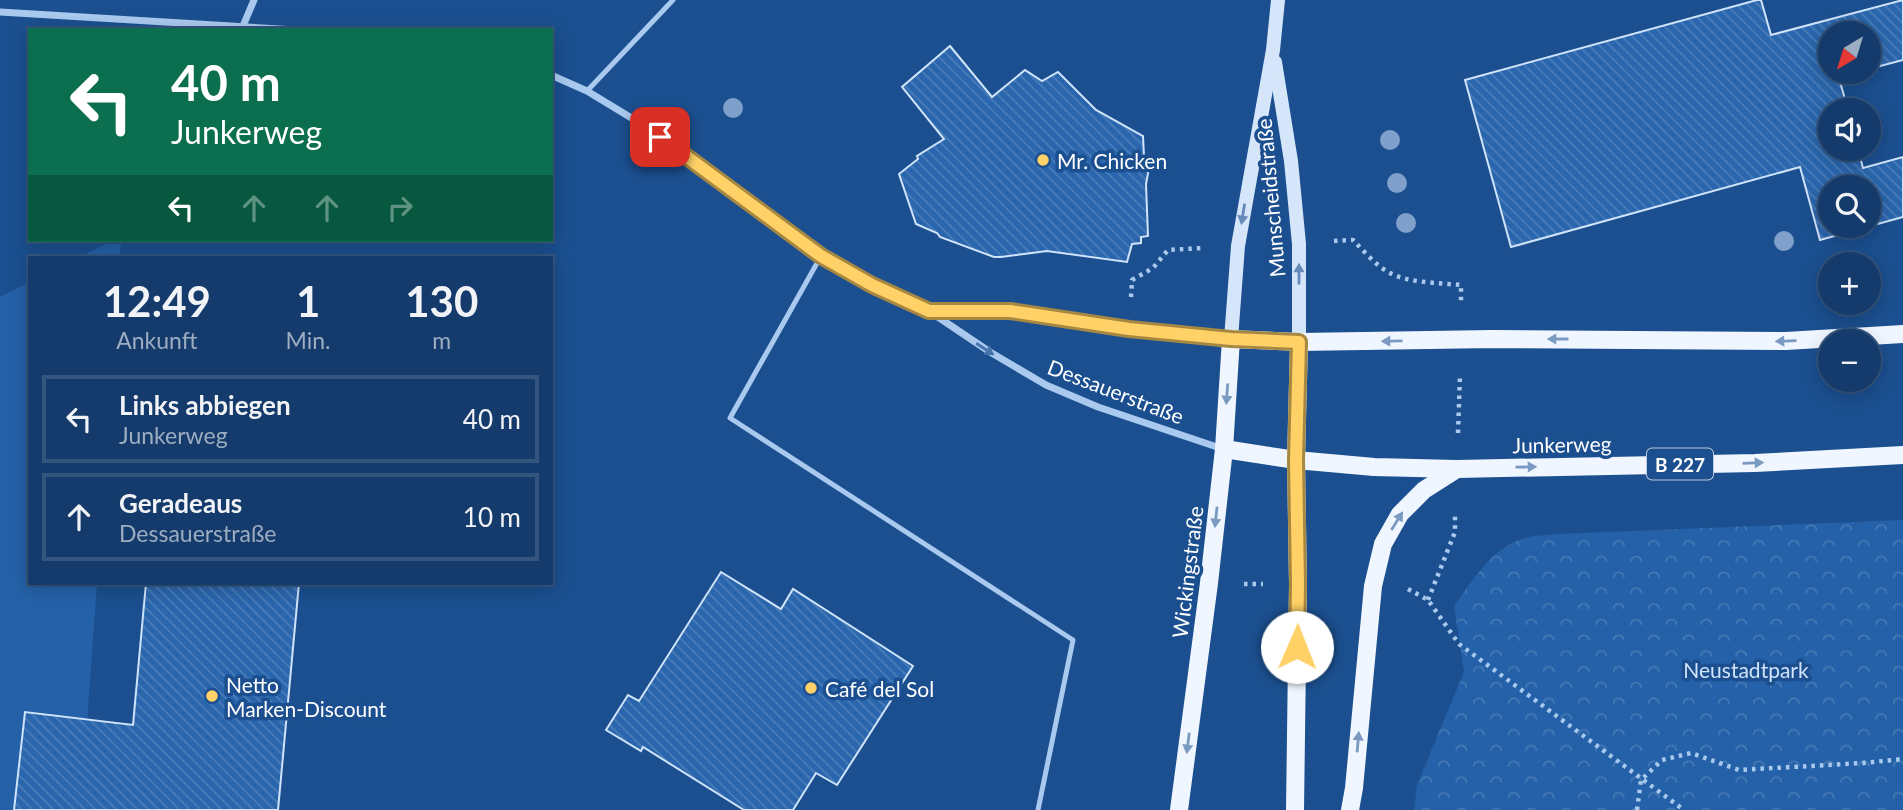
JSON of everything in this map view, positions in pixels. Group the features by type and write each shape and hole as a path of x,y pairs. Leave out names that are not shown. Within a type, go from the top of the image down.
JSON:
{"main road":[{"name":"Munscheidstraße","path":"1231,339 1238,246 1273,50 1278,0"},
{"name":"Munscheidstraße","path":"1273,50 1291,161 1299,244 1299,342"},
{"path":"1231,339 1299,342 1493,339 1786,341 1903,334"},
{"name":"Wickingstraße","path":"1180,810 1224,449 1231,339"},
{"path":"1295,810 1299,342"},
{"name":"Junkerweg","path":"1224,449 1296,460 1374,467 1457,469 1755,463 1903,455"},
{"path":"1350,810 1373,586 1383,544 1400,514 1424,490 1457,469"}],"street":[{"path":"243,26 254,0"},
{"path":"0,12 270,28"},
{"name":"Dessauerstraße","path":"553,76 587,91 643,125 821,256 872,285 929,311 1046,385 1098,407 1224,449"},
{"name":"Dessauerstraße","path":"929,311 1010,311 1129,329 1231,339"}],"lane":[{"path":"587,91 673,0"},
{"path":"821,256 730,418 1073,640 1038,810"}],"path":[{"path":"1428,600 1459,644 1684,810"},
{"path":"1637,810 1641,780 1662,760 1691,753 1739,770 1903,759"}],"green space":[{"path":"111,242 121,242 120,256 81,256"},
{"path":"28,283 28,585 97,585 81,810 0,810 0,297"},
{"name":"Neustadtpark","path":"1903,520 1903,810 1414,810 1417,785 1464,672 1454,606 1484,566 1513,542 1529,537 1558,534"}],"building":[{"path":"1757,0 1761,0 1771,35 1818,23 1818,84 1841,84 1845,98 1818,98 1818,161 1861,161 1863,168 1903,157 1903,217 1881,223 1881,175 1818,175 1818,233 1800,167 1511,247 1465,80"},
{"path":"1903,0 1903,60 1881,66 1881,21 1824,21"},
{"path":"950,46 992,97 1025,70 1042,81 1058,72 1096,110 1143,136 1144,157 1150,163 1146,184 1148,236 1141,237 1141,243 1132,244 1127,262 1047,251 994,257 940,237 916,224 899,174 918,159 917,156 944,139 902,87"},
{"path":"721,572 781,609 793,589 913,666 837,785 816,773 793,810 744,810 643,747 641,751 606,730 628,695 639,701"},
{"name":"Netto Marken-Discount","path":"146,585 299,585 278,810 14,810 25,712 133,725"}],"place":[{"name":"Mr. Chicken","path":"1043,160"},
{"name":"Café del Sol","path":"811,688"},
{"name":"Netto Marken-Discount","path":"212,696"}],"route":[{"path":"660,137 821,256 872,285 929,311 1010,311 1129,329 1231,339 1299,342 1296,460 1297,647"}]}
